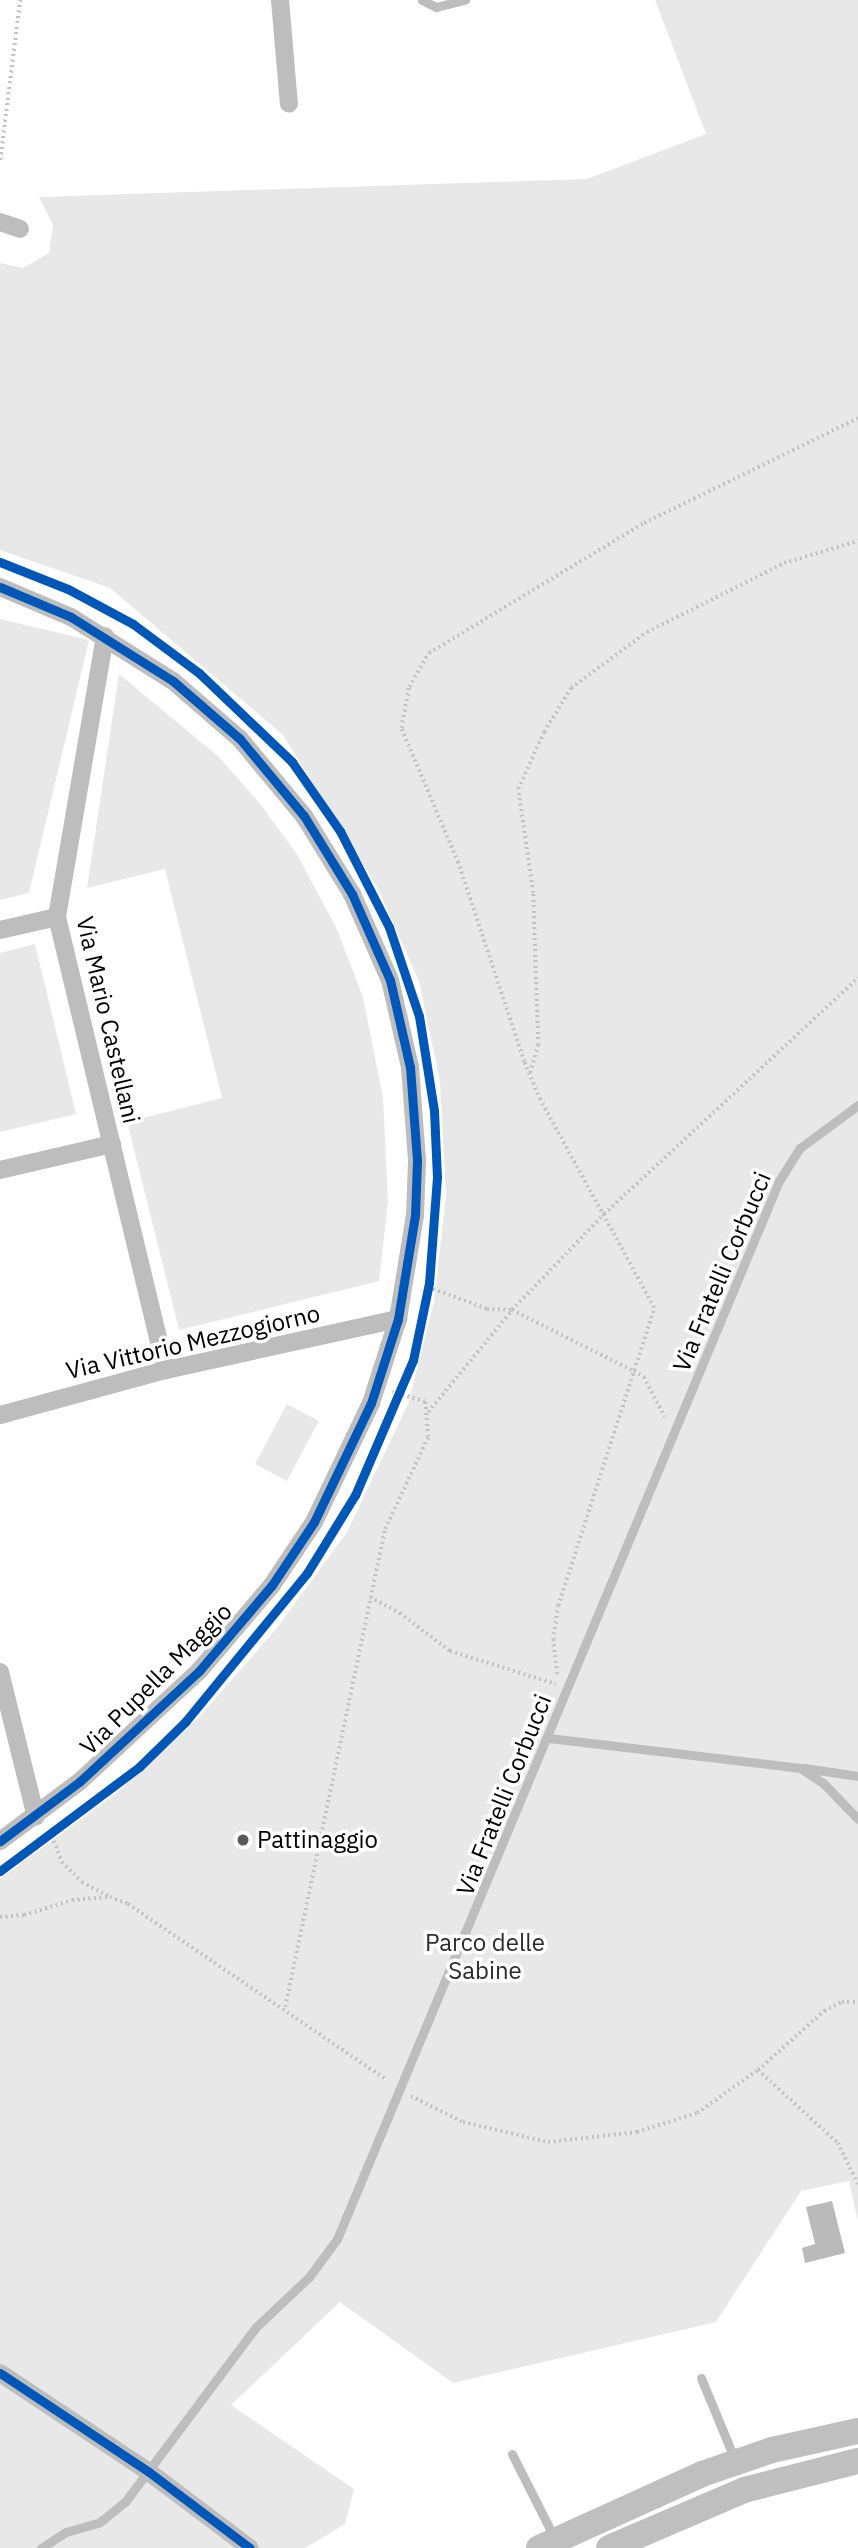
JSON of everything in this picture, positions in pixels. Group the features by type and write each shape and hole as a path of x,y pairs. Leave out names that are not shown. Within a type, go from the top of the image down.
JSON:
{"street":[{"path":"280,0 289,104"},
{"path":"0,222 20,229"},
{"name":"Via Pupella Maggio","path":"0,587 106,636 173,681 248,748 304,816 370,932 404,1030 415,1114 415,1215 398,1319 377,1387 314,1522 238,1628 158,1712 36,1817 0,1842"},
{"name":"Via Mario Castellani","path":"106,636 57,917 166,1370"},
{"path":"0,930 57,917"},
{"path":"0,1170 111,1144"},
{"name":"Via Vittorio Mezzogiorno","path":"0,1415 166,1370 398,1319"},
{"path":"0,1672 36,1817"},
{"path":"0,2373 149,2472 250,2548"},
{"path":"547,2544 736,2462 858,2431"},
{"path":"612,2547 744,2490 858,2461"}],"lane":[{"path":"422,0 436,7 465,0"},
{"name":"Via Fratelli Corbucci","path":"41,2548 57,2536 113,2514 149,2472 255,2328 316,2269 337,2239 549,1738 779,1181 800,1148 858,1105"},
{"path":"549,1738 858,1776"},
{"path":"800,1768 831,1790 858,1819"},
{"path":"701,2378 736,2462"},
{"path":"512,2454 547,2544"}],"path":[{"path":"0,160 20,0"},
{"path":"370,1597 400,1613 450,1651 560,1685 553,1640 558,1606 654,1308 530,1075 458,863 401,728 409,687 429,653 644,523 858,418"},
{"path":"530,1075 538,1045 533,893 518,789 551,721 572,688 647,632 784,564 858,541"},
{"path":"428,1412 512,1310 604,1214 858,978"},
{"path":"425,1299 430,1270"},
{"path":"428,1287 487,1309 512,1310 634,1371 644,1377 660,1412 677,1427"},
{"path":"395,1406 404,1382"},
{"path":"285,2008 384,1529 428,1437 428,1412 425,1402 377,1387"},
{"path":"42,1843 63,1827"},
{"path":"52,1836 62,1861 82,1882 110,1897"},
{"path":"758,2070 838,2143 858,2184"}],"green space":[{"name":"Parco delle Sabine","path":"655,0 858,0 858,2221 849,2181 801,2191 716,2322 453,2383 340,2302 231,2405 354,2489 345,2524 305,2548 0,2548 0,1879 119,1791 199,1717 277,1628 347,1532 408,1404 434,1302 446,1195 440,1082 419,981 377,887 283,735 110,588 0,550 0,263 23,268 49,253 53,225 39,197 587,179 706,134"},
{"path":"0,619 89,640 29,893 0,900"},
{"path":"119,674 219,757 261,805 296,853 336,927 363,997 383,1098 388,1202 379,1281 179,1330 127,1122 222,1098 165,869 87,888"},
{"path":"35,944 76,1114 0,1132 0,953"},
{"path":"287,1404 319,1421 287,1481 255,1464"}],"shaded area":[{"path":"832,2201 845,2253 805,2263 802,2248 815,2244 806,2207"}],"cycle path":[{"path":"0,562 68,589 133,624 199,673 292,762 340,831 389,927 419,1016 434,1111 437,1177 429,1283 413,1360 355,1495 307,1573 185,1722 139,1767 0,1871"},
{"path":"0,587 71,617 173,681 240,739 304,816 352,894 390,980 410,1067 417,1161 415,1215 398,1319 371,1403 314,1522 272,1585 199,1671 79,1782 0,1841"},
{"path":"0,2373 149,2472 250,2548"}],"place":[{"name":"Pattinaggio","path":"243,1840"}]}
